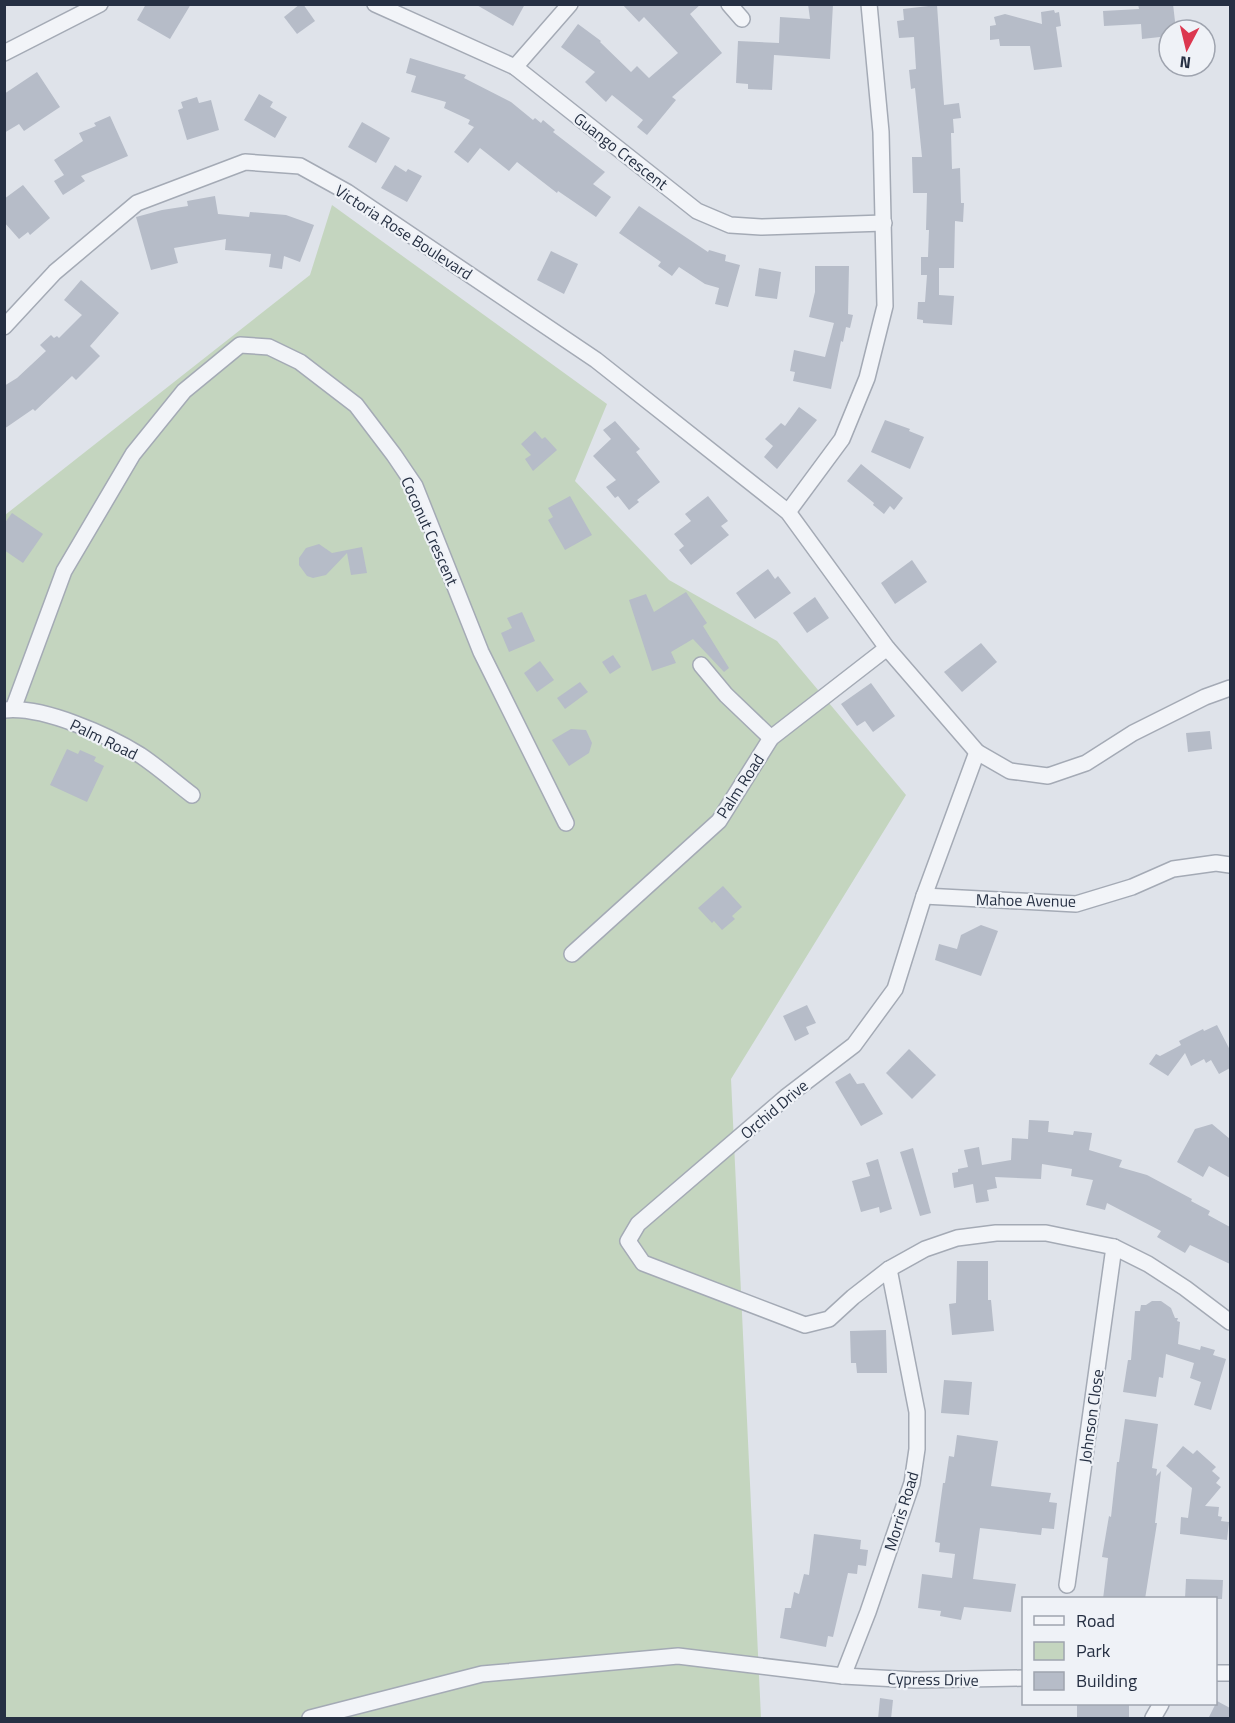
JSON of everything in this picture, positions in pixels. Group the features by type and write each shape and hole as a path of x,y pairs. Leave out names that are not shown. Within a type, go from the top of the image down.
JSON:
{"street":[{"path":"4,53 100,4"},
{"name":"Guango Crescent","path":"375,4 515,67 697,211 730,225 761,227 884,223"},
{"path":"515,67 570,4"},
{"path":"729,4 742,20"},
{"path":"788,512 842,439 867,378 885,306 881,132 869,4"},
{"name":"Victoria Rose Boulevard","path":"4,327 55,272 137,203 246,162 300,166 346,192 596,360 788,512 886,648 977,752"},
{"name":"Coconut Crescent","path":"9,709 64,571 133,454 184,391 240,345 269,347 300,362 356,405 415,486 481,652 566,823"},
{"name":"Palm Road","path":"573,954 718,821 771,738 886,648"},
{"path":"701,665 726,695 771,738"},
{"path":"977,752 1010,771 1048,776 1086,763 1132,733 1205,697 1230,688"},
{"name":"Palm Road","path":"9,709 59,716 139,755 192,795"},
{"name":"Orchid Drive","path":"889,1269 829,1319 817,1324 805,1325 643,1263 628,1241 638,1224 786,1097 854,1045 895,989 924,896 977,752"},
{"name":"Mahoe Avenue","path":"924,896 1076,903 1132,887 1173,869 1216,863 1230,866"},
{"path":"889,1269 924,1249 957,1238 996,1233 1046,1233 1114,1247 1148,1264 1230,1322"},
{"name":"Johnson Close","path":"1067,1585 1114,1247"},
{"name":"Morris Road","path":"843,1676 868,1612 912,1483 917,1449 917,1412 889,1269"},
{"name":"Cypress Drive","path":"310,1719 482,1674 678,1656 843,1676 916,1680 1022,1678"},
{"path":"1154,1719 1161,1705"}],"green space":[{"path":"332,205 607,404 575,481 669,580 777,641 906,795 731,1079 761,1718 5,1718 5,515 310,275"}],"building":[{"path":"146,4 191,4 170,39 137,20"},
{"path":"303,4 315,21 297,34 284,17"},
{"path":"475,4 525,4 513,26"},
{"path":"622,4 701,4 690,14 722,53 672,97 676,100 647,135 637,127 643,120 612,95 606,102 585,82 595,72 561,47 578,24 601,41 631,72 637,66 649,78 678,53 644,17 639,22"},
{"path":"808,4 833,4 830,59 774,55 772,90 748,89 748,84 736,83 738,41 779,43 780,17 810,19"},
{"path":"1138,4 1173,4 1175,18 1157,18 1157,37 1142,39 1141,24 1104,26 1103,11 1139,9"},
{"path":"937,5 944,105 959,103 961,118 953,119 954,133 951,133 952,169 960,168 961,203 964,203 963,222 955,221 954,268 939,268 939,295 954,296 952,325 923,323 923,320 917,319 918,302 925,302 927,275 921,275 921,257 928,257 927,193 913,193 912,157 922,157 915,88 911,89 909,70 916,69 914,37 899,38 897,21 904,20 903,9"},
{"path":"1054,10 1055,13 1059,12 1061,26 1056,27 1062,67 1034,70 1030,46 1000,46 999,39 990,40 990,26 996,25 994,17 1005,14 1042,24 1041,12"},
{"path":"410,58 466,75 464,78 511,102 533,120 535,118 541,123 543,120 555,130 553,132 605,172 593,184 611,197 596,217 558,191 557,193 517,162 509,171 480,148 468,163 454,152 474,127 468,124 470,120 444,108 446,102 411,92 416,76 406,73"},
{"path":"37,72 60,107 24,131 19,124 4,133 4,94"},
{"path":"259,94 273,102 270,107 287,117 275,138 244,120"},
{"path":"197,97 199,103 211,100 219,130 187,140 178,110 183,108 181,102"},
{"path":"110,116 128,156 81,176 85,181 63,195 54,181 64,175 54,160 83,141 79,133 96,126 94,123"},
{"path":"362,122 390,138 376,163 348,147"},
{"path":"395,165 406,172 408,169 422,176 407,202 381,188"},
{"path":"23,185 50,218 30,235 28,232 19,239 4,222 4,199"},
{"path":"215,196 218,214 249,217 250,212 286,215 314,225 300,262 284,256 282,269 269,267 271,254 225,250 226,239 174,248 178,263 151,270 136,217 188,206 187,201"},
{"path":"639,206 708,252 709,250 726,255 725,261 740,265 728,307 715,304 719,288 705,284 679,267 672,276 658,266 661,262 619,233"},
{"path":"551,251 578,264 564,294 537,280"},
{"path":"815,266 849,266 848,314 853,315 850,328 846,327 843,342 841,341 831,389 793,381 795,372 790,371 794,350 825,357 834,323 809,317 815,292"},
{"path":"759,268 781,272 777,299 755,296"},
{"path":"81,280 119,313 90,346 100,356 76,380 72,376 35,411 33,409 4,429 4,386 17,378 46,351 40,345 51,335 59,338 82,315 64,300"},
{"path":"799,407 817,420 777,469 764,457 773,446 765,439 781,423 785,426"},
{"path":"885,420 924,437 910,469 871,452"},
{"path":"615,421 640,449 636,452 660,482 637,500 639,502 629,510 618,496 615,498 606,487 616,480 593,456 611,439 603,430"},
{"path":"535,431 542,439 545,437 557,450 533,471 525,459 531,455 521,444"},
{"path":"861,464 903,498 894,510 890,506 884,514 847,481"},
{"path":"570,496 592,535 565,550 548,520 553,517 548,508"},
{"path":"708,496 728,521 721,526 729,535 691,565 679,550 684,546 674,534 691,521 685,514"},
{"path":"12,513 43,534 23,563 4,550 4,524"},
{"path":"319,544 332,553 362,547 367,573 351,575 347,553 326,575 313,578 307,576 299,565 299,558 306,548"},
{"path":"912,560 927,582 895,604 881,583"},
{"path":"768,569 775,579 778,576 791,593 755,619 736,593"},
{"path":"686,592 707,623 703,626 729,668 724,672 693,639 671,652 676,663 652,671 629,600 646,594 654,612"},
{"path":"815,597 829,618 807,633 793,613"},
{"path":"522,612 535,641 509,652 501,633 512,628 507,618"},
{"path":"981,643 997,662 962,692 944,672"},
{"path":"613,655 621,667 610,674 602,662"},
{"path":"540,661 554,680 537,692 524,673"},
{"path":"580,682 588,692 565,709 557,698"},
{"path":"871,683 895,716 873,732 865,721 857,726 841,704"},
{"path":"571,729 586,730 592,743 589,753 569,766 552,740"},
{"path":"1210,731 1212,749 1188,752 1186,733"},
{"path":"67,749 78,754 80,750 96,757 94,761 104,766 87,802 50,785"},
{"path":"723,886 742,907 732,916 735,919 722,930 698,908"},
{"path":"981,925 998,931 981,976 935,960 939,944 957,949 961,935"},
{"path":"807,1005 816,1023 806,1027 809,1034 795,1041 783,1016"},
{"path":"1217,1025 1230,1050 1230,1068 1219,1074 1211,1060 1206,1063 1204,1059 1191,1066 1185,1053 1168,1076 1149,1064 1156,1054 1160,1056 1181,1045 1179,1041"},
{"path":"909,1049 936,1075 912,1099 886,1073"},
{"path":"850,1073 857,1084 864,1083 883,1114 861,1126 835,1082"},
{"path":"1029,1120 1049,1121 1048,1132 1073,1135 1074,1131 1092,1133 1089,1150 1122,1160 1119,1167 1147,1175 1210,1211 1208,1215 1230,1227 1230,1264 1190,1245 1185,1253 1157,1237 1161,1231 1107,1203 1105,1210 1086,1205 1093,1180 1071,1176 1072,1169 1042,1164 1041,1179 995,1177 997,1188 987,1190 989,1201 976,1203 973,1184 954,1188 952,1173 968,1167 964,1150 979,1147 982,1165 1011,1160 1012,1138 1028,1139"},
{"path":"1212,1124 1230,1139 1230,1178 1209,1166 1203,1177 1177,1162 1195,1129"},
{"path":"913,1148 931,1213 920,1216 900,1152"},
{"path":"878,1159 892,1209 880,1213 879,1207 861,1212 852,1181 870,1176 866,1163"},
{"path":"957,1261 988,1261 988,1300 991,1300 994,1331 952,1335 949,1304 956,1303"},
{"path":"1161,1301 1171,1308 1175,1318 1178,1318 1177,1321 1180,1322 1178,1344 1200,1350 1201,1346 1215,1350 1213,1355 1226,1359 1211,1410 1194,1405 1201,1382 1190,1378 1194,1363 1166,1354 1163,1378 1159,1377 1156,1397 1123,1392 1128,1360 1131,1360 1135,1311 1140,1311 1141,1305"},
{"path":"886,1330 887,1373 857,1373 856,1363 851,1363 850,1331"},
{"path":"944,1380 972,1382 969,1415 941,1413"},
{"path":"1125,1419 1158,1424 1152,1468 1157,1469 1156,1476 1161,1471 1155,1523 1157,1523 1145,1597 1103,1597 1108,1558 1102,1557 1109,1516 1111,1517 1117,1462 1119,1462"},
{"path":"957,1435 998,1441 991,1486 1051,1493 1049,1502 1057,1503 1054,1529 1042,1528 1041,1535 980,1528 973,1579 1016,1584 1011,1612 964,1607 961,1620 940,1616 941,1611 918,1608 922,1574 952,1578 955,1554 939,1552 940,1543 935,1542 943,1483 945,1483 949,1456 954,1457"},
{"path":"1183,1446 1193,1454 1197,1450 1216,1467 1212,1471 1220,1478 1216,1483 1221,1487 1205,1506 1219,1507 1218,1516 1222,1517 1221,1521 1229,1522 1227,1540 1180,1534 1181,1517 1188,1518 1192,1488 1166,1466"},
{"path":"814,1534 861,1540 860,1549 868,1550 866,1566 858,1565 857,1574 848,1573 833,1637 828,1636 826,1647 780,1638 785,1608 791,1608 794,1592 799,1594 804,1574 809,1575"},
{"path":"1186,1579 1223,1580 1222,1599 1185,1597"},
{"path":"880,1698 893,1700 891,1719 878,1719"},
{"path":"1217,1701 1230,1708 1230,1719 1208,1719"},
{"path":"1077,1705 1129,1705 1129,1719 1077,1719"}]}
